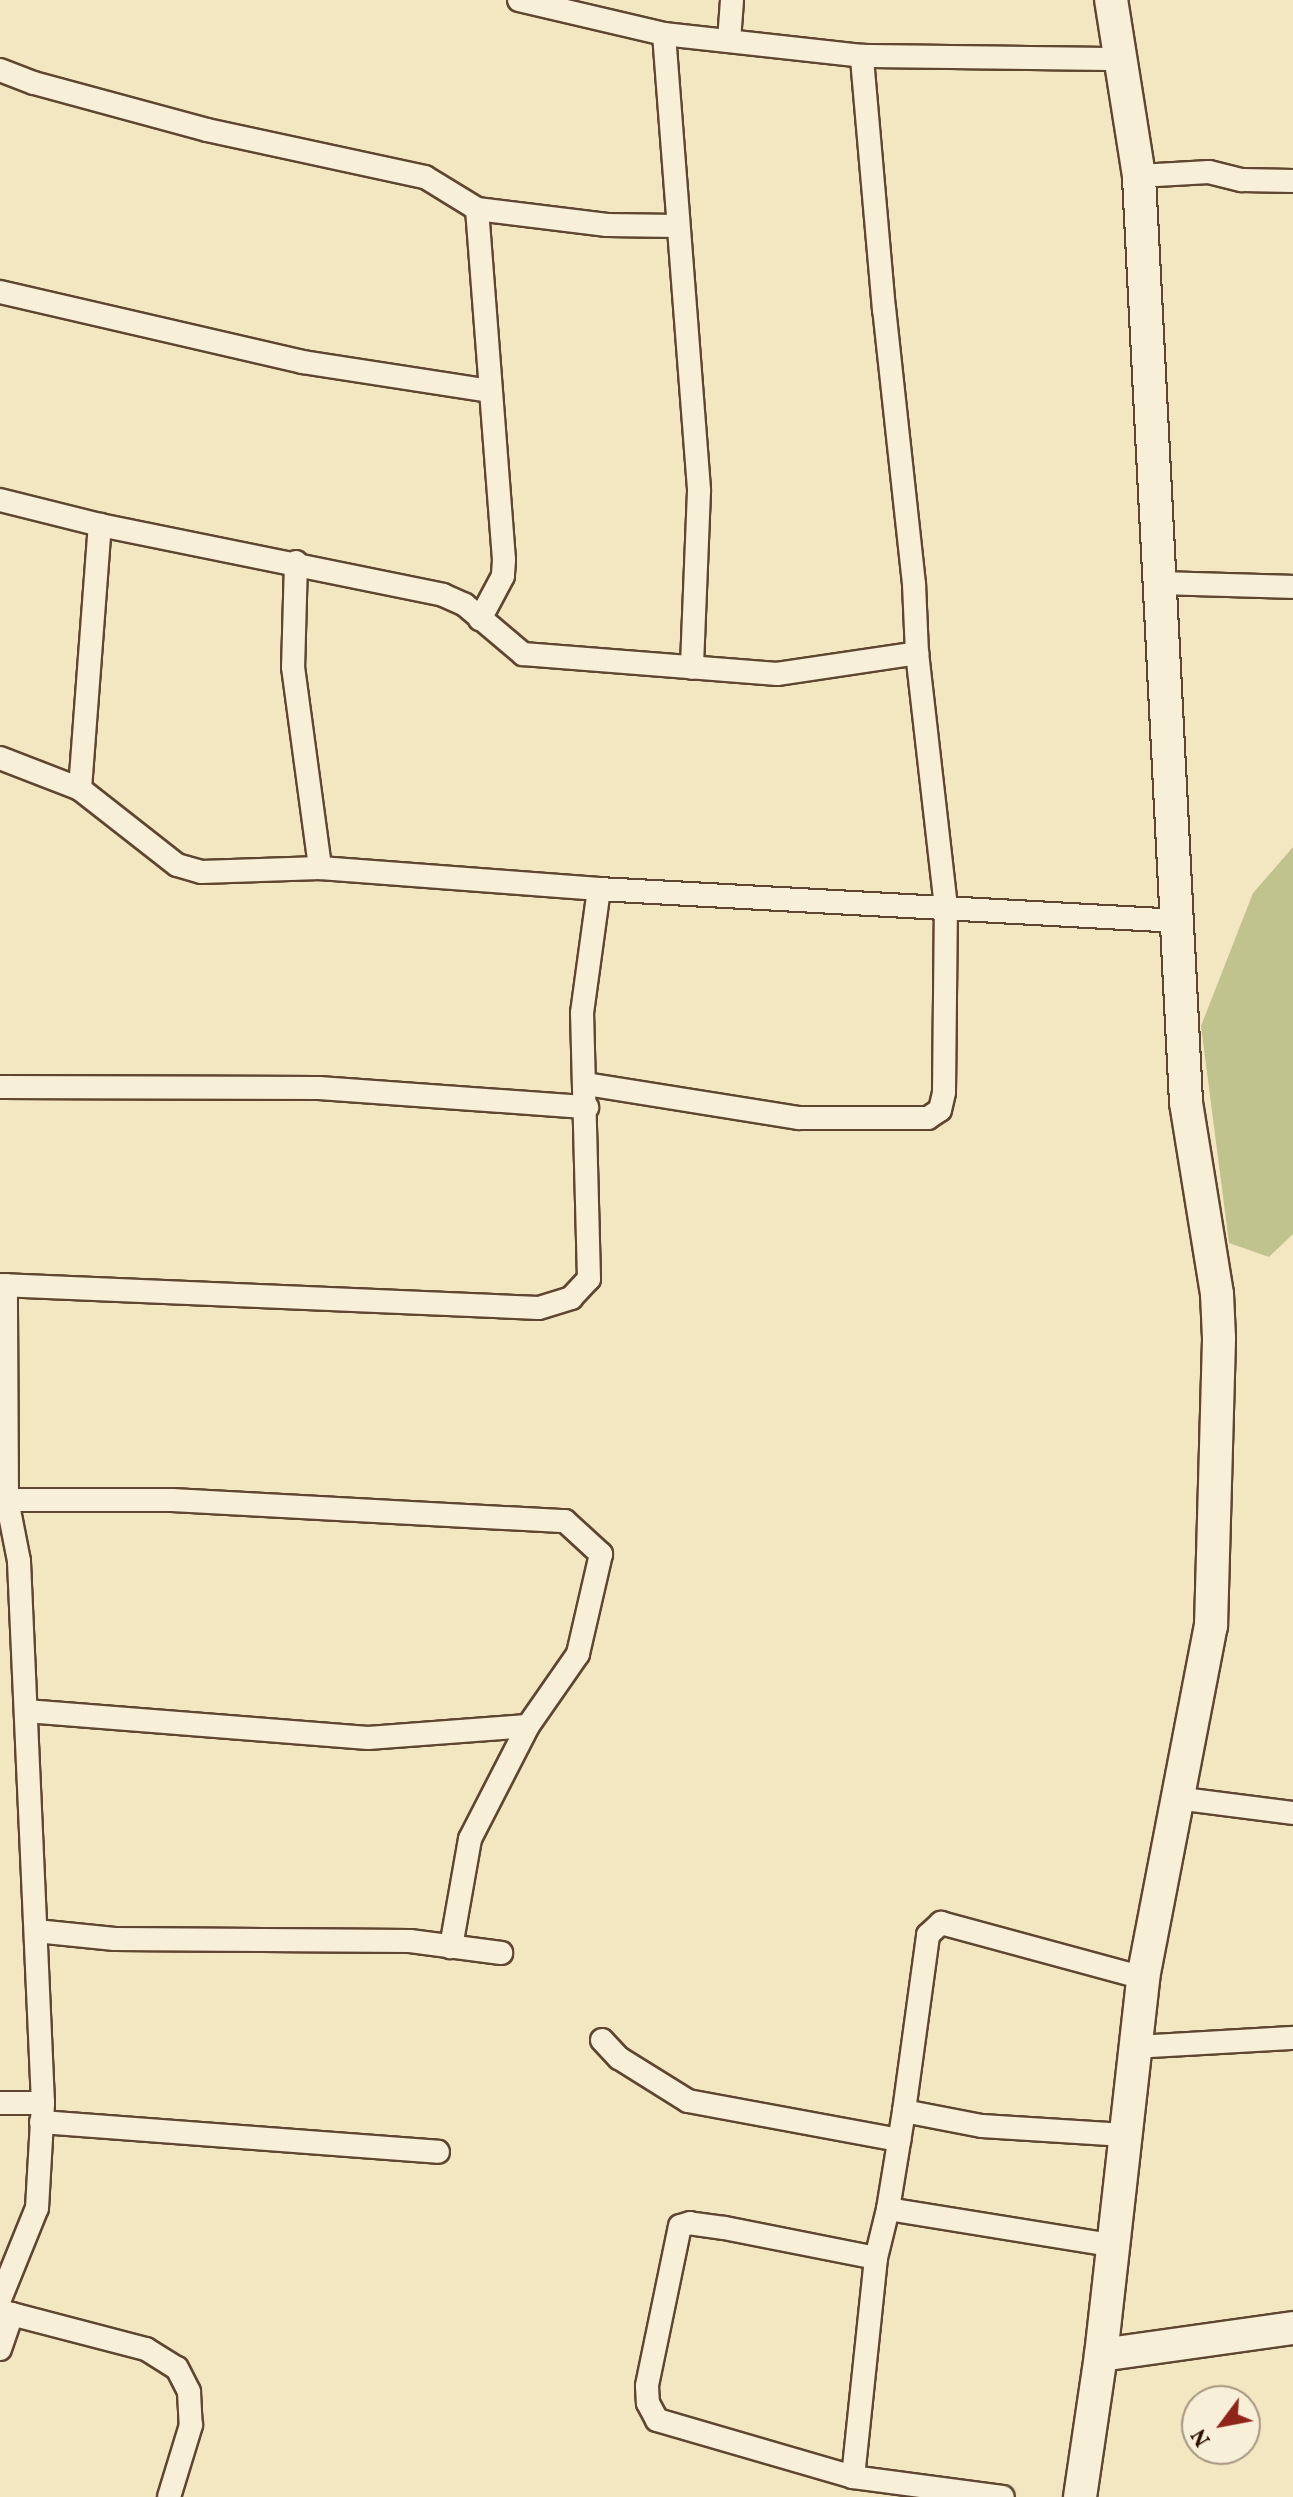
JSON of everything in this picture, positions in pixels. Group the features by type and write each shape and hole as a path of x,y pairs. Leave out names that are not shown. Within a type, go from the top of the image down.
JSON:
{"street":[{"path":"519,0 664,34 862,56 1118,59"},
{"path":"729,41 732,0"},
{"path":"1080,2497 1101,2355 1143,1978 1211,1626 1219,1338 1217,1294 1186,1102 1139,176 1111,0"},
{"path":"664,34 699,491 692,668"},
{"path":"586,1084 799,1118 928,1118 940,1110 944,1092 946,907 917,653 914,584 884,310 862,56"},
{"path":"1,75 207,130 425,177 477,209 607,225 677,226"},
{"path":"1139,176 1209,172 1242,180 1293,181"},
{"path":"477,209 504,560 503,576 480,619"},
{"path":"0,292 303,362 490,391"},
{"path":"0,500 100,525 296,562 443,595 465,605 523,654 777,674 917,653"},
{"path":"80,789 100,525"},
{"path":"296,562 293,667 320,868"},
{"path":"1162,583 1293,587"},
{"path":"0,758 80,789 177,865 201,872 320,868 599,889 1179,921"},
{"path":"0,2349 4,2308 37,2208 42,2112 26,1711 10,1561 7,1500 3,1285 539,1308 571,1298 589,1279 587,1107 582,1013 599,889"},
{"path":"0,1087 319,1088 587,1107"},
{"path":"7,1500 172,1500 565,1521 601,1554 578,1654 528,1726 470,1839 451,1947"},
{"path":"26,1711 368,1738 528,1726"},
{"path":"1176,1798 1293,1813"},
{"path":"853,2477 876,2258 888,2209 904,2111 928,1935 933,1927 941,1923 1143,1978"},
{"path":"36,1931 115,1939 364,1938 501,1953"},
{"path":"1135,2047 1293,2038"},
{"path":"602,2040 619,2058 688,2101 899,2140"},
{"path":"0,2103 42,2112 438,2152"},
{"path":"904,2111 982,2126 1125,2135"},
{"path":"888,2209 1111,2245"},
{"path":"876,2258 724,2228 690,2223 680,2226 647,2386 648,2403 657,2420 853,2477 1003,2497"},
{"path":"4,2308 146,2349 177,2368 189,2392 191,2425 169,2497"},
{"path":"1101,2355 1293,2328"}],"green space":[{"path":"1293,847 1293,1234 1269,1257 1229,1243 1201,1026 1253,893"}]}
